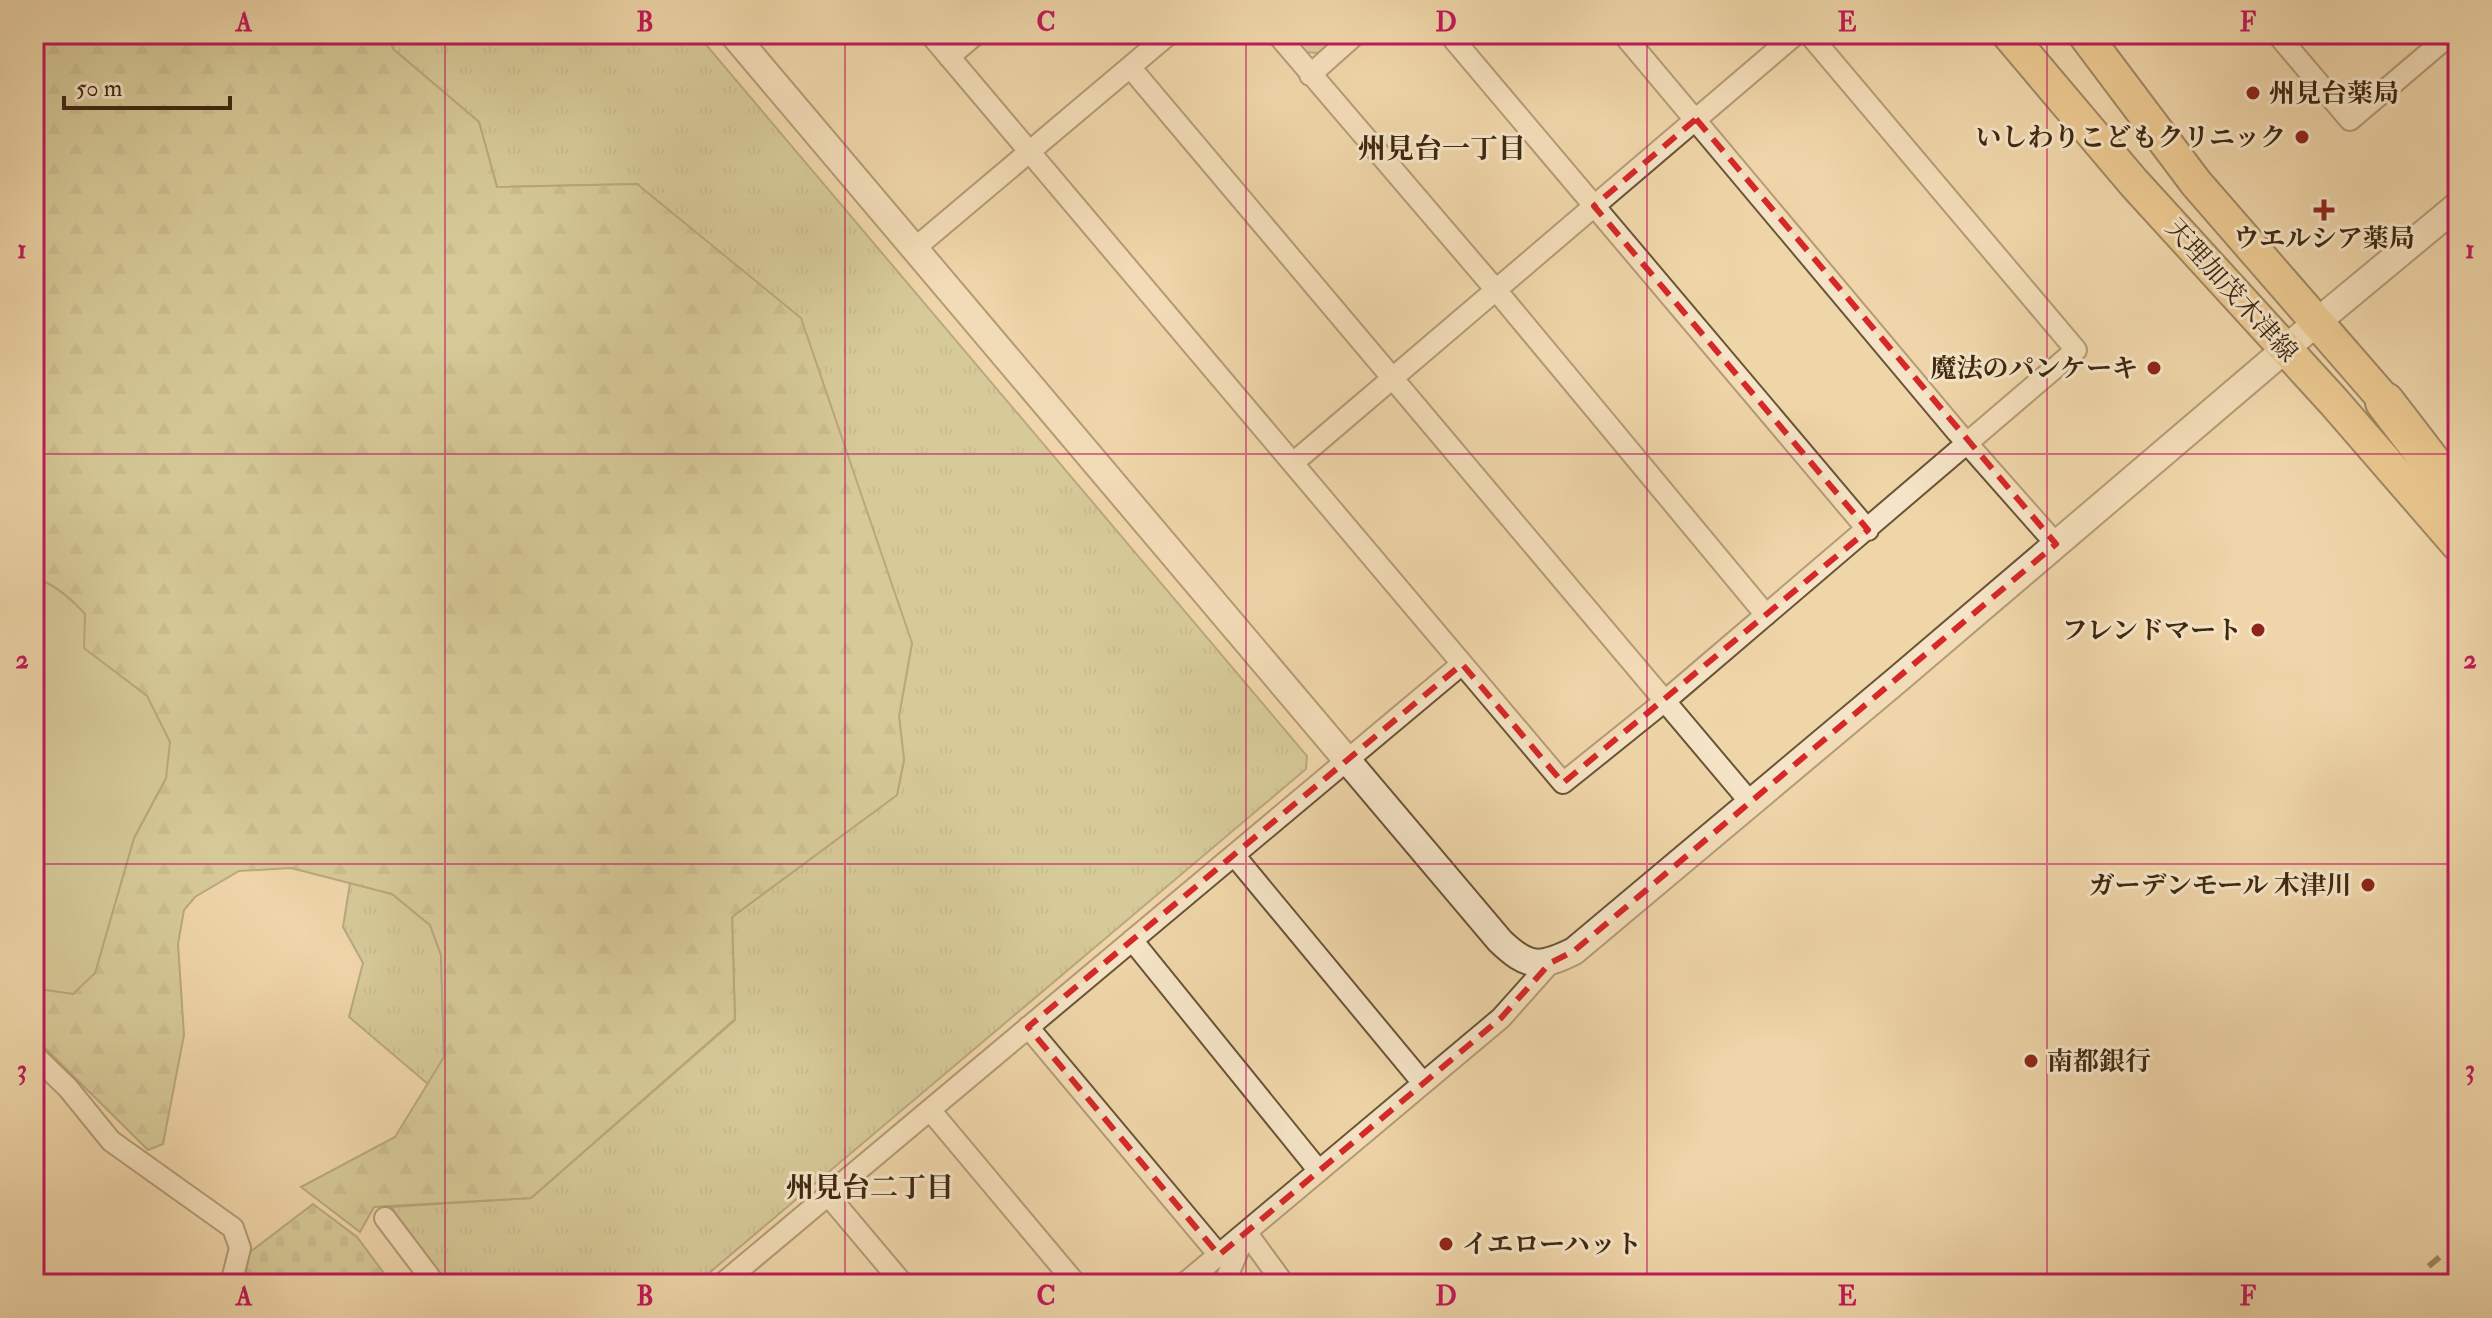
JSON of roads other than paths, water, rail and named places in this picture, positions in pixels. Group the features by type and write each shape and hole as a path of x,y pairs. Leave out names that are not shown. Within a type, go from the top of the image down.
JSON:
{"highway":[{"path":"2385,402 2458,497"}],"main road":[{"name":"天理加茂木津線","path":"2008,34 2134,183 2458,545"},
{"name":"天理加茂木津線","path":"2084,34 2196,183 2385,402 2458,480"}],"street":[{"path":"733,34 1500,941 1528,962 1550,963"},
{"path":"930,34 1563,783 1868,530 2076,350 1809,34"},
{"path":"949,57 976,34"},
{"path":"914,249 1169,34"},
{"path":"1277,34 1496,290 1766,615"},
{"path":"1310,75 1356,34"},
{"path":"1449,34 1868,530"},
{"path":"1623,34 2056,544"},
{"path":"1293,463 1796,34"},
{"path":"2277,34 2350,120 2451,34"},
{"path":"1130,67 1750,802"},
{"path":"1184,1284 1501,1018 1550,963 1574,951 2458,205"},
{"path":"725,1283 1462,664"},
{"path":"1234,855 1423,1083"},
{"path":"1132,940 1319,1171"},
{"path":"1028,1027 1219,1255"},
{"path":"34,1055 68,1088 111,1141 233,1228 240,1248 231,1284"},
{"path":"930,1110 1076,1284"},
{"path":"828,1195 903,1284"},
{"path":"385,1218 435,1284"},
{"path":"1224,1284 1246,1232"},
{"path":"1246,1232 1284,1284"}],"railway":[{"path":"2407,1284 2458,1242"}],"place":[{"name":"州見台薬局","path":"2253,93"},
{"name":"いしわりこどもクリニック","path":"2302,137"},
{"name":"ウエルシア薬局","path":"2324,210"},
{"name":"魔法のパンケーキ","path":"2154,368"},
{"name":"フレンドマート","path":"2258,630"},
{"name":"ガーデンモール 木津川","path":"2368,885"},
{"name":"南都銀行","path":"2031,1061"},
{"name":"イエローハット","path":"1446,1244"}],"district":[{"name":"州見台一丁目","path":"1442,148"},
{"name":"州見台二丁目","path":"870,1187"}]}
